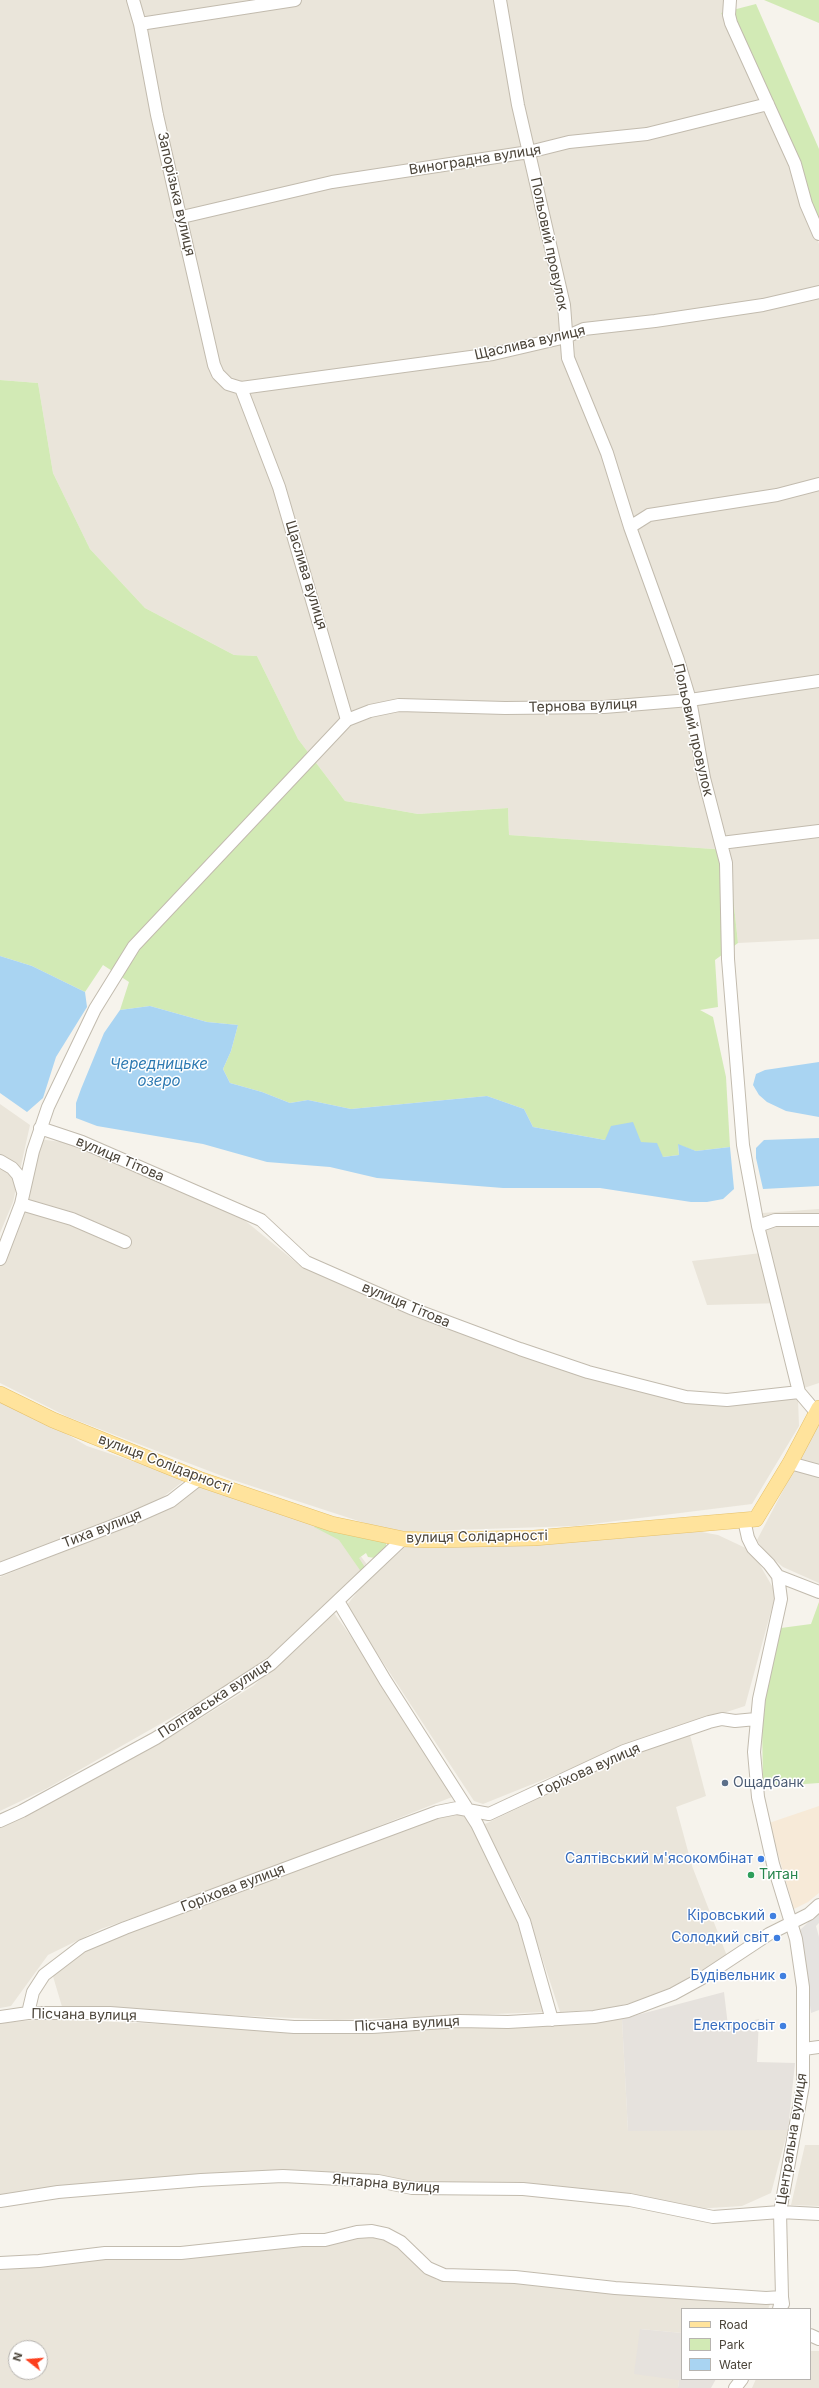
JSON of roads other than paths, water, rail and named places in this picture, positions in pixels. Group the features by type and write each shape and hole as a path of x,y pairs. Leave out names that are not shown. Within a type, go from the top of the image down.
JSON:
{"main road":[{"name":"вулиця Солідарності","path":"0,1394 53,1420 199,1478 332,1524 403,1539 534,1538 756,1519 790,1462 818,1410"}],"street":[{"name":"Запорізька вулиця","path":"133,0 140,24 157,115 182,217 214,365 218,374 228,384"},
{"path":"140,24 294,0"},
{"name":"Польовий провулок","path":"500,0 518,105 564,305 566,336 565,344 568,358 607,453 630,527 678,660 690,700 704,778 726,863 728,959 743,1145 758,1226 800,1392"},
{"path":"730,0 729,15 731,23 795,164 806,204 819,234"},
{"name":"Виноградна вулиця","path":"182,217 332,182 529,152 569,142 647,134 768,104"},
{"name":"Щаслива вулиця","path":"228,384 241,388 493,354 566,336 584,329 655,321 763,305 819,292"},
{"name":"Щаслива вулиця","path":"241,388 279,487 347,720"},
{"path":"630,527 649,515 777,495 819,484"},
{"name":"Тернова вулиця","path":"347,720 370,711 399,705 505,708 604,708 690,700 819,681"},
{"path":"0,1259 22,1199 40,1128 95,1009 134,946 347,720"},
{"path":"721,843 819,831"},
{"name":"вулиця Тітова","path":"40,1128 82,1142 261,1220 306,1262 413,1309 520,1349 588,1372 686,1397 727,1400 800,1392"},
{"path":"0,1161 12,1168 18,1175 22,1199"},
{"path":"22,1199 125,1242"},
{"path":"758,1226 775,1220 819,1220"},
{"path":"800,1392 818,1410"},
{"path":"790,1462 819,1471"},
{"name":"Тиха вулиця","path":"0,1569 128,1520 171,1501 186,1491 199,1478"},
{"name":"Центральна вулиця","path":"744,1520 748,1538 753,1548 770,1564 778,1576 781,1599 756,1719 754,1752 758,1797 773,1864 791,1922 801,1964 804,2049 803,2085 780,2212 782,2305"},
{"name":"Полтавська вулиця","path":"0,1821 22,1812 156,1738 271,1664 403,1539"},
{"path":"778,1576 819,1592"},
{"path":"338,1601 385,1680 469,1811 524,1921 552,2020"},
{"name":"Горіхова вулиця","path":"28,2013 30,2002 37,1983 62,1960 82,1946 125,1928 437,1812 457,1808 490,1814 624,1752 708,1722 722,1719 735,1721 756,1719"},
{"path":"791,1922 809,1914 819,1905"},
{"name":"Пісчана вулиця","path":"0,2017 28,2013 110,2013 294,2027 372,2027 458,2021 552,2020 594,2017 628,2011 666,1997 704,1978 769,1934 791,1922"},
{"path":"804,2049 819,2047"},
{"name":"Янтарна вулиця","path":"0,2201 58,2192 201,2180 283,2176 378,2181 412,2188 523,2189 630,2200 713,2217 780,2212 819,2214"},
{"path":"0,2263 39,2261 104,2253 181,2253 302,2240 325,2240 372,2231 386,2234 401,2242 428,2268 444,2275 515,2277 615,2288 766,2298 782,2305"}],"water":[{"path":"0,956 32,966 85,992 87,1007 56,1057 43,1098 27,1112 0,1093"},
{"name":"Чередницьке озеро","path":"150,1006 207,1022 238,1025 231,1051 223,1069 230,1083 262,1092 290,1103 308,1100 351,1109 487,1096 524,1109 533,1127 605,1140 611,1126 633,1122 641,1142 657,1143 663,1157 679,1155 678,1144 696,1151 730,1147 734,1189 723,1199 707,1202 691,1202 600,1188 503,1188 377,1178 330,1167 267,1162 203,1144 97,1126 76,1118 76,1103 104,1033 120,1010"},
{"path":"819,1062 819,1117 786,1111 767,1102 759,1095 753,1085 756,1074 765,1070"},
{"path":"819,1138 819,1186 763,1189 756,1158 756,1148 764,1140"}],"place":[{"name":"Ощадбанк","path":"725,1783"},
{"name":"Салтівський м'ясокомбінат","path":"761,1859"},
{"name":"Титан","path":"751,1875"},
{"name":"Кіровський","path":"773,1916"},
{"name":"Солодкий світ","path":"777,1938"},
{"name":"Будівельник","path":"783,1976"},
{"name":"Електросвіт","path":"783,2026"}]}
